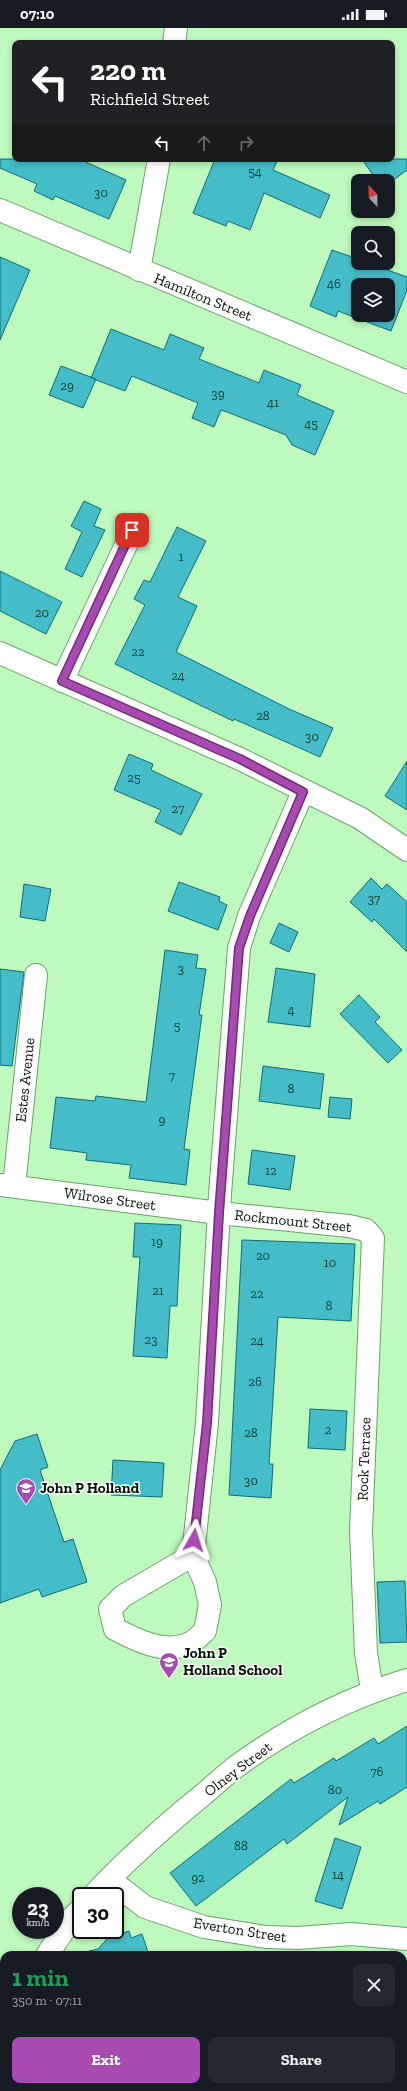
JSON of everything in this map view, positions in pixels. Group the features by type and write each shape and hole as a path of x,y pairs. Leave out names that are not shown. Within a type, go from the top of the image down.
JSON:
{"street":[{"path":"174,40 176,28"},
{"path":"140,270 156,188 159,162"},
{"name":"Hamilton Street","path":"0,210 407,382"},
{"path":"62,681 132,530"},
{"path":"0,653 240,759 303,792 360,818 407,850"},
{"path":"193,1555 123,1596 110,1609 115,1629 152,1645 172,1647 190,1643 205,1632 210,1605 205,1582 193,1555 207,1423 219,1213 239,948 250,916 303,792"},
{"name":"Estes Avenue","path":"7,1185 36,975"},
{"name":"Wilrose Street","path":"7,1185 219,1213"},
{"name":"Rockmount Street","path":"219,1213 349,1226 366,1230"},
{"name":"Rock Terrace","path":"366,1230 373,1238 361,1531 366,1653 372,1690"},
{"name":"Olney Street","path":"101,1887 158,1833 237,1766 320,1714 372,1690 407,1680"},
{"name":"Everton Street","path":"109,1879 145,1907 204,1927 266,1937 298,1938 350,1934 407,1939"},
{"path":"50,1951 72,1918"}],"building":[{"path":"0,159 12,159 12,162 86,162 126,180 109,219 55,196 53,200 34,191 37,184 0,168"},
{"path":"395,159 407,159 407,170 395,179 395,174 372,174 364,162 395,162"},
{"path":"214,162 277,162 273,170 330,195 320,218 264,193 250,230 228,221 226,226 193,213"},
{"path":"332,250 351,257 351,270 388,270 407,277 407,290 395,321 395,278 351,278 351,316 338,311 336,317 310,306"},
{"path":"0,257 30,270 0,340"},
{"path":"367,322 395,322 391,331"},
{"path":"111,329 164,350 170,334 204,348 199,359 259,383 264,370 301,385 297,395 334,411 315,455 292,445 286,435 221,410 214,427 192,418 198,403 132,376 125,391 91,378"},
{"path":"61,366 96,379 83,408 49,395"},
{"path":"84,501 101,509 94,526 105,530 82,577 65,569 82,532 71,526"},
{"path":"177,527 206,541 178,597 197,606 176,652 289,709 333,728 320,757 234,719 233,721 115,664 145,605 134,599 144,580 150,582"},
{"path":"0,571 62,602 46,634 0,611"},
{"path":"129,754 153,764 151,770 202,794 181,835 155,822 161,810 114,790"},
{"path":"407,761 407,810 385,796"},
{"path":"371,878 382,889 387,884 407,902 407,952 374,919 372,922 350,902"},
{"path":"179,882 220,897 219,901 227,905 218,930 168,911"},
{"path":"24,884 51,889 45,921 20,917"},
{"path":"279,923 298,932 289,952 270,943"},
{"path":"165,950 198,955 196,968 206,969 199,1015 202,1015 184,1149 190,1150 186,1185 129,1178 131,1165 86,1160 87,1153 50,1148 56,1097 95,1101 96,1096 146,1102"},
{"path":"276,968 315,974 310,1027 268,1022"},
{"path":"0,969 24,972 12,1066 0,1065"},
{"path":"359,995 380,1017 375,1022 402,1050 388,1063 340,1014"},
{"path":"263,1066 324,1074 320,1109 259,1101"},
{"path":"330,1097 352,1099 350,1119 328,1117"},
{"path":"252,1150 295,1156 290,1190 248,1184"},
{"path":"135,1223 181,1225 177,1306 170,1306 167,1358 133,1356 140,1257 133,1257"},
{"path":"242,1240 355,1244 351,1321 278,1317 269,1464 273,1464 271,1498 229,1495"},
{"path":"310,1409 347,1411 345,1450 308,1448"},
{"name":"John P Holland","path":"37,1434 48,1467 40,1470 64,1542 73,1539 87,1582 42,1597 39,1589 0,1603 0,1470 15,1441"},
{"path":"113,1460 164,1463 162,1497 111,1495"},
{"path":"405,1581 407,1642 380,1643 377,1582"},
{"path":"407,1726 407,1787 380,1804 378,1801 339,1825 348,1797 287,1844 284,1839 196,1906 170,1873 291,1779 294,1783 334,1758 336,1761 374,1738 378,1744"},
{"path":"335,1838 361,1847 342,1909 315,1901"},
{"path":"129,1931 131,1938 142,1934 148,1951 89,1951 98,1949 107,1939 124,1939 124,1933"}],"place":[{"name":"John P Holland","path":"26,1505"},
{"name":"John P Holland School","path":"169,1679"}],"route":[{"path":"132,530 62,681 240,759 303,792 250,916 239,948 219,1213 207,1423 194,1540"}]}
